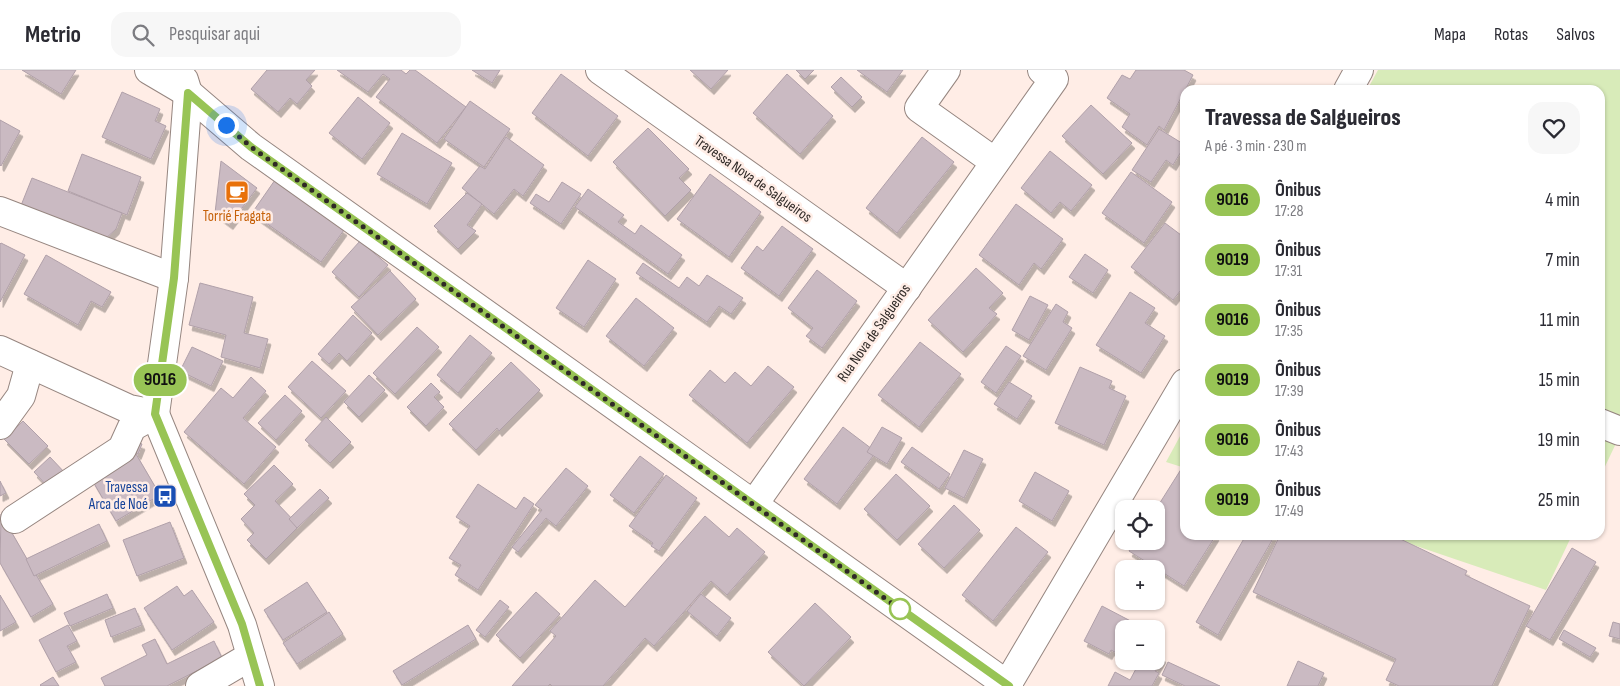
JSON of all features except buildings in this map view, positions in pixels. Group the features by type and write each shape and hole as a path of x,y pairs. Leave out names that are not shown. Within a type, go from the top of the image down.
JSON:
{"street":[{"path":"149,70 184,81 251,147 1008,685 1180,392"},
{"name":"Travessa Nova de Salgueiros","path":"600,70 906,288"},
{"path":"946,70 919,108 995,162"},
{"name":"Rua Nova de Salgueiros","path":"754,504 1054,79 1042,70"},
{"path":"1351,85 1359,70"},
{"path":"184,81 174,278 155,414 242,624 260,686"},
{"path":"0,211 174,278"},
{"path":"0,350 129,409 155,414"},
{"path":"0,425 21,396 30,364"},
{"path":"15,519 122,449 132,427 155,414"},
{"path":"1605,425 1620,431"},
{"path":"200,686 251,656"}],"green space":[{"path":"1378,70 1620,70 1620,435 1605,466 1605,85 1370,85"},
{"path":"1180,436 1180,466 1166,462"},
{"path":"1399,540 1570,540 1546,590"}],"bus line":[{"name":"9016","path":"260,686 242,624 155,414 174,278 188,93 251,147 1009,686"}],"place":[{"name":"Torrié Fragata","path":"237,192"},
{"name":"Travessa Arca de Noé","path":"165,496"}],"route":[{"path":"226,125 251,147 900,609"}]}
